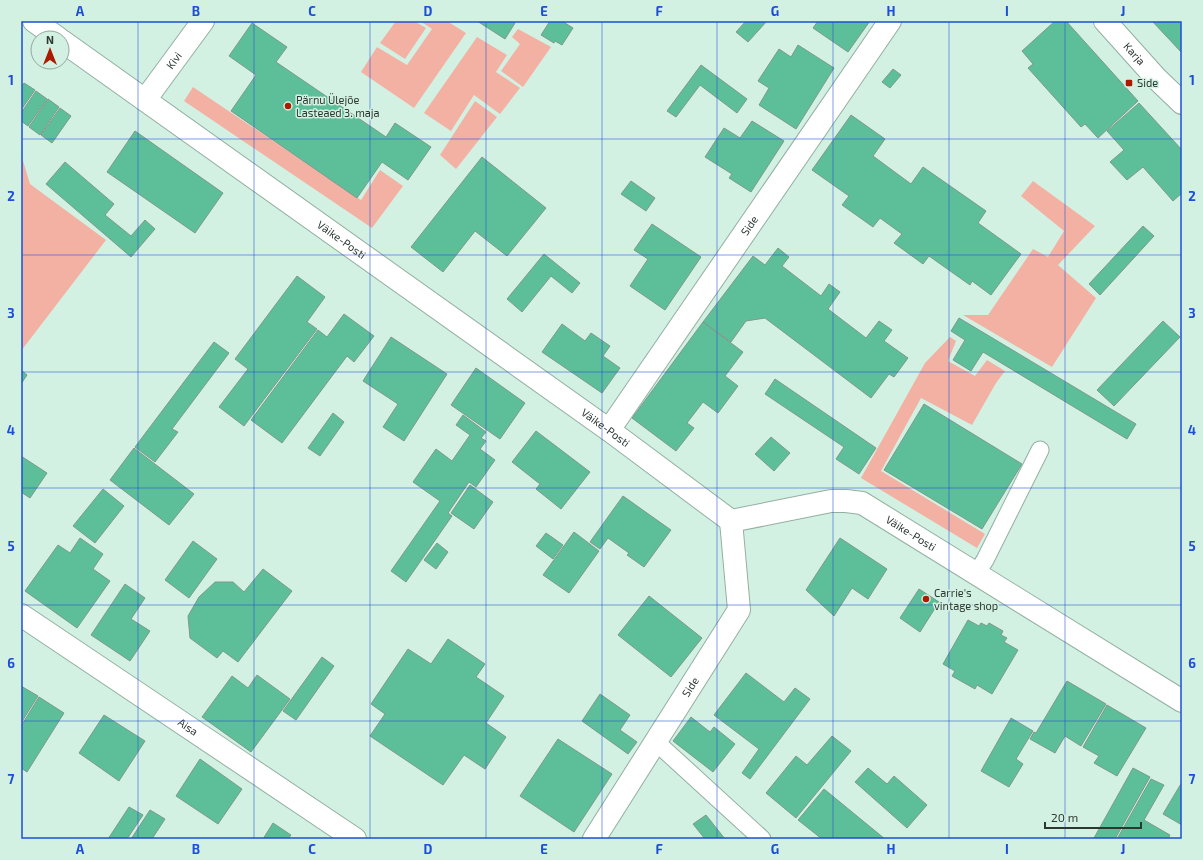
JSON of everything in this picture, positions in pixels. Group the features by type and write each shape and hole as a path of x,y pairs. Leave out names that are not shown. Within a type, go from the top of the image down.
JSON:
{"street":[{"path":"34,21 47,30"},
{"name":"Kivi","path":"145,100 203,21"},
{"name":"Side","path":"609,430 890,21"},
{"name":"Karja","path":"1105,21 1182,103"},
{"name":"Väike-Posti","path":"70,47 609,430 731,521 831,501 862,503 1182,701"},
{"name":"Side","path":"594,839 739,610 731,521"},
{"name":"Aisa","path":"21,615 355,839"}],"lane":[{"path":"976,574 985,560 1040,450"},
{"path":"656,742 762,839"}],"shaded area":[{"path":"396,21 414,21 426,28 405,59 380,43"},
{"path":"420,21 447,21 466,33 414,108 361,72 377,47 407,65 432,29"},
{"path":"518,29 551,47 523,87 501,71 520,44 512,37"},
{"path":"477,37 507,55 496,72 520,88 500,114 474,95 451,131 424,113"},
{"path":"193,87 361,200 380,170 403,186 372,228 184,101"},
{"path":"475,101 497,117 456,169 440,155"},
{"path":"21,154 30,184 106,240 21,351"},
{"path":"1033,181 1095,226 1058,265 1096,298 1052,367 963,315 988,315 1033,249 1048,257 1064,231 1021,196"},
{"path":"950,337 956,341 948,361 975,376 987,360 1005,371 996,383 972,425 921,398 881,471 985,534 977,548 861,478 925,363"}],"building":[{"path":"477,21 512,21 515,23 505,39"},
{"path":"550,21 562,21 573,28 562,45 555,41 554,43 541,35"},
{"path":"746,21 767,21 748,42 736,32"},
{"path":"818,21 870,21 848,52 813,28"},
{"path":"1055,21 1066,21 1138,101 1098,138 1085,124 1081,127 1028,68 1033,64 1022,51"},
{"path":"1152,21 1182,21 1182,53"},
{"name":"Pärnu Ülejõe Lasteaed 3. maja","path":"252,23 287,47 276,62 386,137 395,123 431,147 408,180 382,162 357,198 231,111 256,75 229,56"},
{"path":"798,45 834,68 796,129 759,105 769,88 758,81 779,49 791,57"},
{"path":"701,65 747,99 737,113 700,85 676,117 667,111"},
{"path":"893,69 901,75 890,88 882,82"},
{"path":"24,83 35,90 21,110 21,87"},
{"path":"36,91 47,99 28,126 21,121 21,113"},
{"path":"48,99 59,107 40,135 29,127"},
{"path":"1139,103 1182,150 1182,193 1173,201 1143,167 1127,180 1110,162 1124,150 1107,131"},
{"path":"60,108 71,116 52,143 41,135"},
{"path":"851,115 885,139 873,156 911,184 923,167 986,211 978,223 1021,254 991,295 972,281 970,285 929,256 923,264 894,243 902,234 880,218 873,227 842,205 849,196 812,170"},
{"path":"752,121 784,141 751,192 729,178 732,174 705,157 724,128 740,138"},
{"path":"135,131 223,193 195,233 107,172"},
{"path":"482,157 546,208 507,256 475,231 443,272 411,247"},
{"path":"65,162 114,204 105,215 131,236 145,220 155,229 131,257 46,184"},
{"path":"631,181 655,198 646,211 621,194"},
{"path":"652,224 701,257 665,310 630,286 648,259 634,250"},
{"path":"1143,226 1154,236 1100,295 1089,284"},
{"path":"778,248 789,257 782,266 821,296 829,284 840,292 828,309 866,338 879,321 892,330 884,341 908,358 894,377 889,374 871,398 765,318 746,321 731,342 703,322 753,256 765,265"},
{"path":"544,254 580,283 572,293 551,276 522,312 507,299"},
{"path":"297,276 325,297 307,322 317,329 244,426 219,407 248,369 235,359"},
{"path":"344,314 374,336 354,362 347,356 282,443 251,420 318,330 327,337"},
{"path":"959,318 1136,424 1127,439 983,352 971,371 953,360 965,340 951,331"},
{"path":"1163,321 1180,337 1114,406 1097,390"},
{"path":"703,322 743,352 725,376 738,386 718,413 703,402 687,423 694,428 676,451 632,418"},
{"path":"562,324 585,341 591,333 610,346 603,356 620,368 602,393 542,352"},
{"path":"391,337 447,374 404,441 383,427 398,404 363,381"},
{"path":"214,342 229,353 172,429 178,432 155,462 135,447"},
{"path":"476,368 525,403 500,439 451,405"},
{"path":"21,370 27,375 21,384"},
{"path":"775,379 876,448 859,474 836,459 844,447 765,394"},
{"path":"924,404 1022,464 982,529 884,470"},
{"path":"333,413 344,422 320,456 308,448"},
{"path":"463,415 486,432 481,438 486,441 480,449 495,460 476,487 469,482 448,513 452,516 406,582 391,571 440,501 413,482 436,449 452,461 470,435 456,425"},
{"path":"536,431 590,472 561,509 536,489 540,484 512,462"},
{"path":"771,437 790,453 774,471 755,454"},
{"path":"134,448 194,494 169,525 110,480"},
{"path":"21,456 47,473 30,498 21,492"},
{"path":"470,485 493,502 474,529 451,513"},
{"path":"103,489 124,506 95,543 73,526"},
{"path":"623,496 671,530 644,567 627,555 629,553 608,538 600,549 590,542"},
{"path":"574,532 599,551 569,593 543,575"},
{"path":"546,533 563,545 553,559 536,546"},
{"path":"80,538 103,554 93,569 110,581 77,628 25,591 58,545 70,553"},
{"path":"840,538 887,569 868,599 852,588 834,616 806,590"},
{"path":"193,541 217,559 189,598 165,580"},
{"path":"437,543 448,552 436,569 424,560"},
{"path":"263,569 292,591 238,662 223,651 217,658 190,638 188,616 199,597 215,582 233,582 244,592"},
{"path":"125,584 145,598 131,619 150,631 130,661 91,635"},
{"path":"919,589 939,602 920,632 900,618"},
{"path":"649,596 702,638 671,677 618,635"},
{"path":"968,620 979,626 981,623 987,626 989,623 1003,631 1001,635 1007,638 1004,642 1018,650 992,694 977,685 975,689 952,676 955,671 943,664"},
{"path":"448,639 485,664 476,677 504,696 486,723 506,737 485,769 464,755 443,785 370,736 385,714 371,704 408,649 431,664"},
{"path":"322,657 334,666 296,720 283,711"},
{"path":"746,673 784,702 795,688 810,699 750,779 742,773 759,749 714,715"},
{"path":"257,675 290,699 251,752 202,717 232,676 248,688"},
{"path":"1067,681 1106,704 1081,746 1065,736 1055,753 1030,739 1034,732 1036,733"},
{"path":"21,686 38,696 21,723"},
{"path":"600,694 630,715 620,730 637,742 628,754 582,721"},
{"path":"39,697 64,713 27,772 21,768 21,726"},
{"path":"1107,705 1146,728 1117,776 1094,763 1099,756 1083,747"},
{"path":"104,715 145,741 119,781 79,753"},
{"path":"691,717 710,732 714,727 735,744 713,772 673,741"},
{"path":"1011,718 1033,731 1016,759 1023,764 1009,787 981,771"},
{"path":"832,736 851,751 796,818 766,793 796,756 807,765"},
{"path":"558,739 612,774 574,832 520,796"},
{"path":"200,759 242,789 218,824 176,796"},
{"path":"868,768 887,784 894,776 927,805 907,828 855,782"},
{"path":"1133,768 1150,777 1115,839 1095,839 1094,838"},
{"path":"1151,779 1164,785 1144,820 1170,835 1168,839 1117,839"},
{"path":"1182,782 1182,825 1163,814"},
{"path":"824,789 885,839 822,839 798,820"},
{"path":"129,807 143,815 127,839 108,839"},
{"path":"150,810 165,819 152,839 131,839"},
{"path":"706,815 725,839 705,839 693,824"},
{"path":"273,823 291,835 288,839 263,839"}],"place":[{"name":"Side","path":"1129,83"},
{"name":"Pärnu Ülejõe Lasteaed 3. maja","path":"288,106"},
{"name":"Carrie's vintage shop","path":"926,599"}]}
